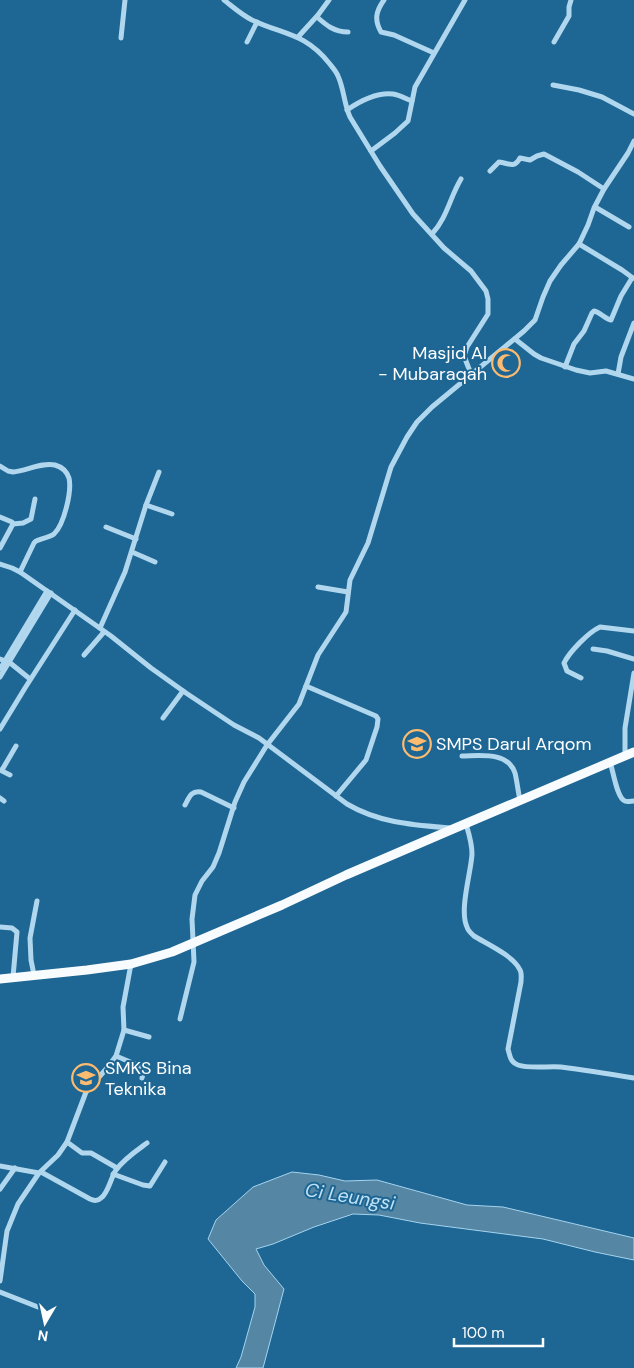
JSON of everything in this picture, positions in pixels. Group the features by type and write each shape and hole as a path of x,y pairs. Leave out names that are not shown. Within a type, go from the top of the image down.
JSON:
{"main road":[{"path":"0,978 131,964 166,954 630,754"}],"street":[{"path":"121,38 125,0"},
{"path":"224,0 244,16 298,37 321,53 338,76 346,110 354,126 395,189 413,214 444,248 471,271 486,291 488,314 467,347 464,356 471,374"},
{"path":"298,37 317,17 329,0"},
{"path":"384,0 376,14 376,21 381,32 394,35 434,53"},
{"path":"371,151 408,121 415,87 465,0"},
{"path":"554,42 569,16 571,0"},
{"path":"317,17 333,30 348,32"},
{"path":"248,42 257,22"},
{"path":"553,85 602,97 634,114"},
{"path":"346,110 368,98 378,95 392,94 412,101"},
{"path":"180,1020 194,962 192,919 196,895 219,853 244,782 267,745 299,704 318,655 346,612 352,575 368,543 389,472 407,437 417,422 432,408 535,320 540,302 550,281 560,265 579,244 604,189 634,141"},
{"path":"490,171 499,162 514,165 517,164 520,158 530,160 544,154 578,172 604,189"},
{"path":"432,234 440,226 457,186 462,179"},
{"path":"595,207 629,227"},
{"path":"565,367 574,344 584,331 594,311 612,320 621,296 633,278 579,244"},
{"path":"618,374 621,357 634,322"},
{"path":"515,339 541,358 565,367 586,373 606,371 634,379"},
{"path":"0,466 13,472 54,465 63,469 69,480 68,500 60,526 54,534 34,543 20,572"},
{"path":"84,655 102,630 126,572 146,505 159,472"},
{"path":"0,517 13,524 23,523 31,519 35,498"},
{"path":"146,505 172,514"},
{"path":"0,548 13,524"},
{"path":"106,527 136,539"},
{"path":"132,552 154,562"},
{"path":"0,564 20,572 49,592 183,691 234,725 259,738 358,811 391,821 453,829"},
{"path":"318,587 348,592"},
{"path":"0,669 49,592"},
{"path":"0,729 75,610"},
{"path":"581,678 567,671 564,663 569,655 591,633 600,627 634,631"},
{"path":"593,649 634,659"},
{"path":"5,661 30,679"},
{"path":"0,678 5,661"},
{"path":"630,754 625,728 634,673"},
{"path":"306,686 376,716 378,719 366,760 336,796"},
{"path":"163,718 183,691"},
{"path":"10,775 1,770 16,746"},
{"path":"462,756 493,756 507,762 514,771 520,800"},
{"path":"610,762 621,798 624,801 634,801"},
{"path":"185,806 192,793 197,791 234,808"},
{"path":"466,824 472,846 465,907 466,926 474,936 509,957 520,969 521,982 508,1049 512,1062 523,1066 559,1067 634,1078"},
{"path":"34,975 30,938 37,901"},
{"path":"0,927 12,928 17,932 13,977"},
{"path":"0,1281 2,1247 13,1216 24,1195 40,1172 58,1155 67,1142 86,1092 116,1056 124,1030 123,1007 131,964"},
{"path":"124,1030 150,1037"},
{"path":"116,1056 142,1067 144,1070 142,1078"},
{"path":"67,1142 82,1153 91,1153 117,1168"},
{"path":"0,1166 40,1172 95,1201 103,1198 117,1168 147,1143"},
{"path":"114,1174 150,1186 164,1162"},
{"path":"0,1189 15,1168"},
{"path":"0,1292 38,1307"}],"water":[{"name":"Ci Leungsi","path":"292,1172 319,1175 345,1181 377,1180 467,1205 503,1207 634,1238 634,1260 543,1239 420,1223 379,1215 353,1214 256,1249 264,1265 284,1289 263,1368 236,1368 241,1357 255,1307 255,1294 208,1239 216,1220 253,1187"}],"place":[{"name":"Masjid Al - Mubaraqah","path":"506,363"},
{"name":"SMPS Darul Arqom","path":"417,744"},
{"name":"SMKS Bina Teknika","path":"86,1078"}]}
